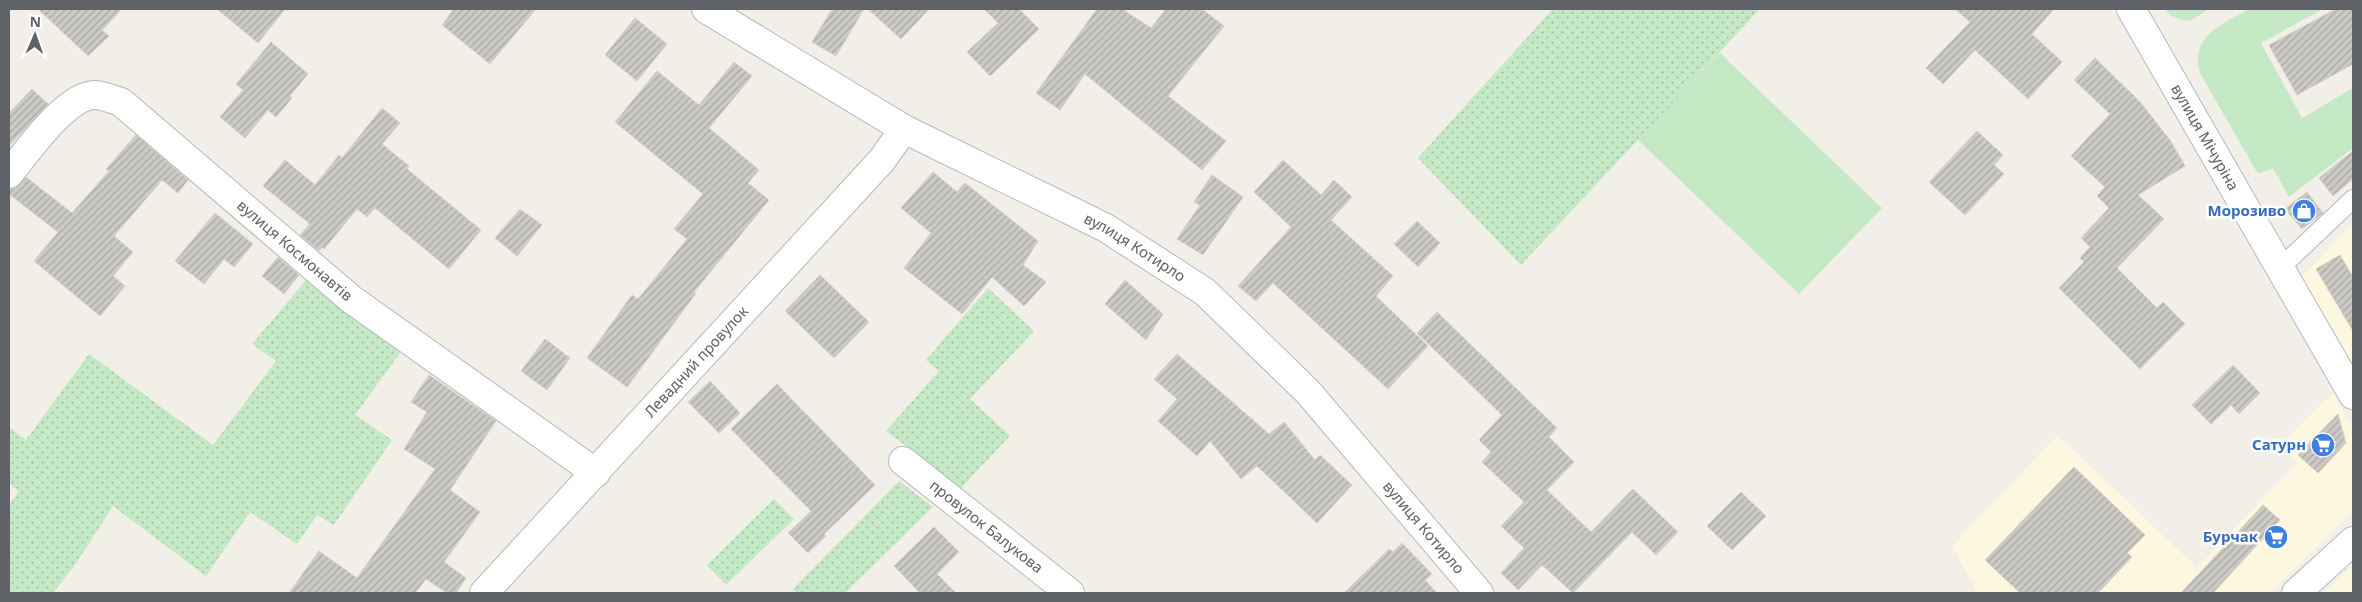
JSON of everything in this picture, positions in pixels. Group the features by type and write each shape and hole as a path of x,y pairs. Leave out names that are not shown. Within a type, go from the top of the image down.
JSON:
{"street":[{"name":"вулиця Котирло","path":"706,9 904,129 1106,228 1205,292 1308,392 1479,593"},
{"name":"вулиця Мічуріна","path":"2131,9 2353,395"},
{"name":"вулиця Космонавтів","path":"9,174 45,128 70,105 94,95 121,102 351,298 596,473"},
{"name":"Левадний провулок","path":"484,593 882,160 904,129"},
{"name":"провулок Балукова","path":"903,460 1070,593"},
{"path":"2296,593 2353,541"}],"lane":[{"path":"2280,268 2353,199"}],"shaded area":[{"path":"2353,224 2353,368 2301,277"},
{"path":"2334,394 2353,430 2353,506 2348,516 2270,593 1978,593 1952,546 2058,435 2197,568 2297,462 2280,445 2322,403"},
{"path":"2353,566 2353,593 2322,593"}],"green space":[{"path":"1553,9 1760,9 1521,265 1418,158"},
{"path":"2165,9 2209,9 2190,21 2172,16"},
{"path":"2248,9 2323,9 2261,43 2302,118 2353,88 2353,148 2289,197 2273,168 2258,174 2200,73 2199,49 2210,33"},
{"path":"1720,53 1882,208 1799,294 1637,139"},
{"path":"308,278 405,346 355,415 392,440 334,525 317,515 297,544 250,512 206,576 113,506 75,565 53,593 9,593 9,504 19,492 9,483 9,427 26,440 89,354 213,445 276,361 252,344"},
{"path":"988,288 1034,331 970,399 1010,436 961,488 886,431 939,371 926,360"},
{"path":"899,481 933,507 845,593 797,593 793,589"},
{"path":"774,499 794,519 726,585 707,565"}],"building":[{"path":"38,9 122,9 102,30 109,36 88,56"},
{"path":"217,9 285,9 258,43"},
{"path":"454,9 536,9 490,64 442,25"},
{"path":"832,9 864,9 836,56 812,42"},
{"path":"868,9 929,9 901,39"},
{"path":"984,9 1019,9 1039,29 990,76 967,52 998,23"},
{"path":"1097,9 1122,9 1151,28 1166,9 1202,9 1224,26 1168,96 1226,141 1202,170 1085,74 1060,110 1036,93"},
{"path":"1955,9 2054,9 2032,34 2062,62 2028,99 1975,50 1943,84 1926,68 1970,22"},
{"path":"2336,9 2353,9 2353,64 2297,95 2269,45"},
{"path":"635,18 667,44 637,81 605,55"},
{"path":"271,42 308,74 276,117 268,110 245,138 220,117 243,90 236,84"},
{"path":"2095,58 2140,102 2170,140 2185,166 2138,195 2164,219 2117,268 2157,308 2163,302 2185,324 2140,369 2059,288 2084,262 2080,258 2090,247 2081,238 2109,208 2097,196 2105,187 2071,156 2110,114 2074,80"},
{"path":"734,62 752,76 709,128 759,170 748,183 769,200 694,292 696,293 627,387 587,358 632,295 638,299 687,239 674,229 703,194 615,122 657,71 699,105"},
{"path":"32,89 48,104 9,146 9,113"},
{"path":"382,108 400,123 382,144 409,166 407,169 481,230 449,269 375,208 367,217 357,209 324,249 322,247 319,251 300,235 310,224 263,186 285,160 315,185 339,155 342,158"},
{"path":"1977,131 2003,155 1994,165 2004,174 1965,215 1929,182"},
{"path":"136,135 188,180 178,193 162,180 114,236 133,252 113,276 125,286 100,316 34,261 58,232 9,194 9,189 15,188 26,177 72,213 109,171 106,169"},
{"path":"2353,151 2353,179 2333,196 2319,178"},
{"path":"1283,160 1321,195 1334,180 1352,197 1331,220 1393,276 1376,296 1428,346 1388,389 1273,283 1256,301 1238,286 1291,227 1254,192"},
{"path":"933,172 957,192 965,183 1038,241 1023,265 1046,282 1024,306 992,277 962,314 904,268 931,233 901,208"},
{"path":"1212,175 1243,197 1203,255 1177,239 1200,205 1194,202"},
{"name":"Морозиво","path":"2307,192 2323,213 2302,229 2285,209"},
{"path":"520,209 542,225 517,256 495,238"},
{"path":"215,213 253,244 234,267 224,259 204,284 175,261"},
{"path":"1417,221 1440,243 1418,267 1394,244"},
{"path":"2340,255 2353,277 2353,331 2316,269"},
{"path":"278,257 299,275 284,294 262,276"},
{"path":"820,275 869,322 834,358 785,311"},
{"path":"1125,280 1163,314 1146,340 1105,304"},
{"path":"1437,312 1557,428 1549,437 1574,462 1547,490 1591,532 1633,489 1678,532 1656,555 1632,532 1573,593 1542,565 1518,590 1501,573 1524,548 1501,526 1524,502 1482,462 1491,452 1479,440 1502,415 1417,333"},
{"path":"545,339 570,358 547,390 521,371"},
{"path":"1177,354 1269,434 1284,422 1315,460 1320,455 1352,485 1317,523 1257,466 1241,479 1210,441 1197,456 1158,421 1177,399 1154,379"},
{"path":"2233,365 2260,393 2239,414 2231,405 2211,424 2192,405"},
{"path":"429,375 496,421 450,490 480,512 444,562 466,578 456,593 447,593 426,579 415,593 289,593 319,551 357,578 435,469 404,449 427,412 411,402"},
{"path":"710,381 740,413 719,433 688,402"},
{"path":"777,384 875,485 824,534 826,536 808,553 788,533 811,511 731,429"},
{"path":"2338,414 2346,443 2318,473 2298,455"},
{"path":"2074,467 2145,535 2127,553 2132,557 2098,593 2020,593 1985,560"},
{"path":"1741,492 1766,516 1732,550 1707,526"},
{"path":"2263,505 2280,520 2213,593 2181,593"},
{"path":"934,527 959,552 937,574 956,593 920,593 894,566"},
{"path":"1402,543 1432,574 1425,580 1437,593 1344,593 1389,549 1393,552"}],"place":[{"name":"Морозиво","path":"2304,211"},
{"name":"Сатурн","path":"2323,445"},
{"name":"Бурчак","path":"2276,537"}]}
